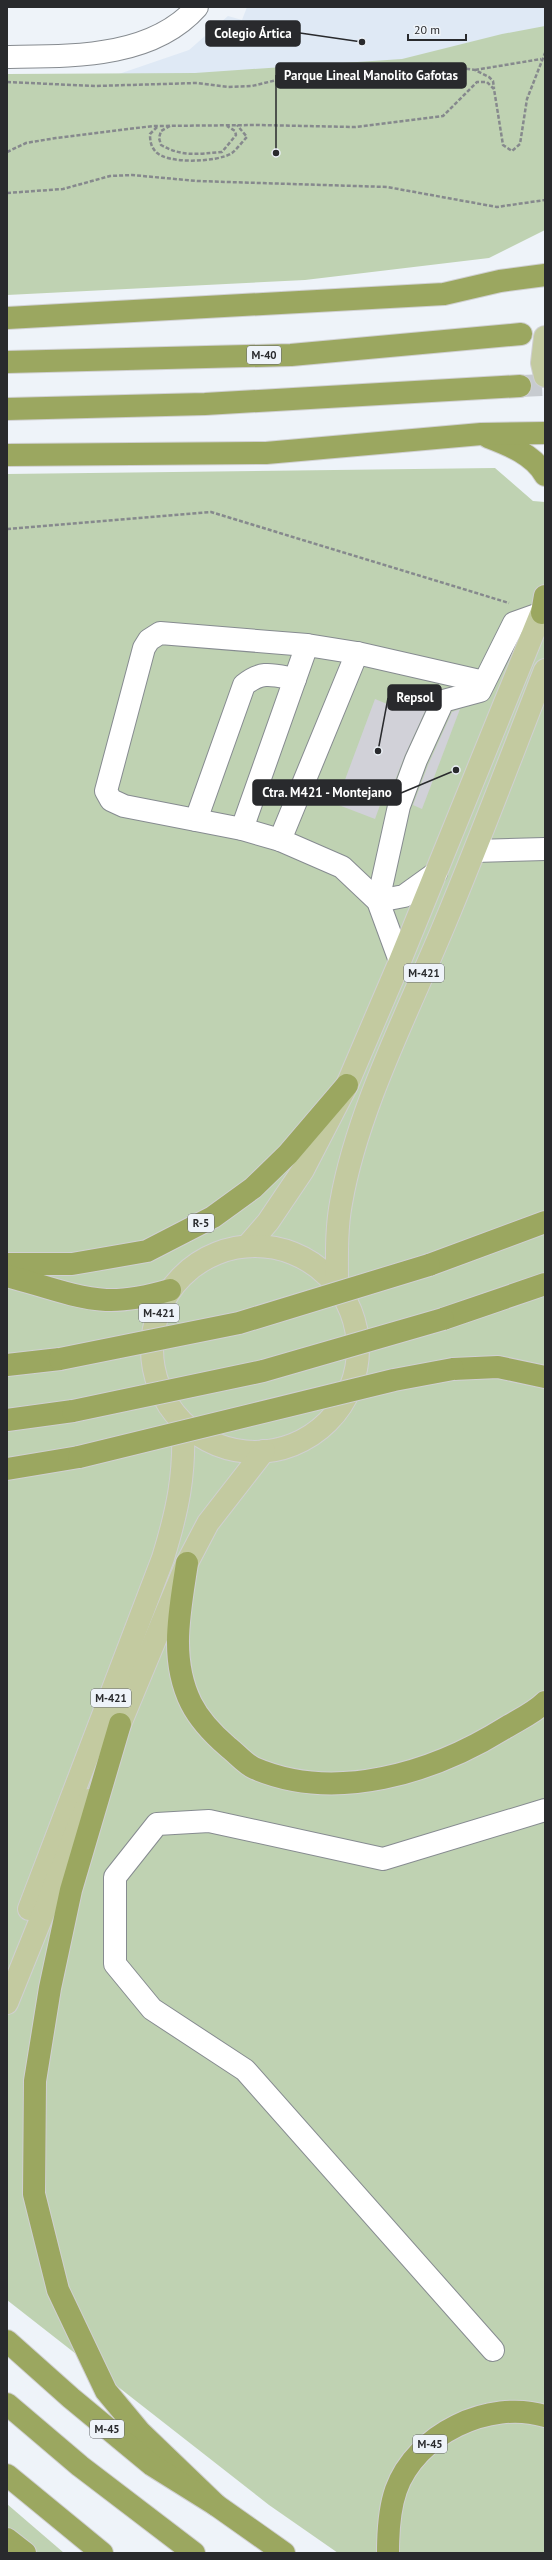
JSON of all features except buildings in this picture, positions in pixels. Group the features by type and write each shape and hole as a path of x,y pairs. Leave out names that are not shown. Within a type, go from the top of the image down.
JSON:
{"highway":[{"path":"500,281 545,262"},
{"path":"7,318 444,294 500,281 545,275"},
{"name":"M-40","path":"7,362 292,355 520,334"},
{"path":"7,409 205,404 520,386"},
{"path":"7,455 266,453 481,434 545,433"},
{"path":"481,434 512,446 541,468 545,475"},
{"name":"R-5","path":"7,1264 72,1264 147,1251 213,1217 253,1188 288,1154 347,1085"},
{"path":"7,1365 60,1358 239,1323 430,1265 545,1222"},
{"path":"7,1276 71,1293 106,1300 144,1297 170,1290"},
{"path":"7,1420 73,1411 263,1371 443,1319 545,1284"},
{"path":"7,1469 79,1457 394,1380 453,1369 498,1367 545,1377"},
{"path":"187,1563 176,1632 180,1669 191,1703 200,1716 214,1735 252,1768 308,1783 355,1782 405,1773 480,1744 545,1702"},
{"path":"120,1724 71,1890 50,1988 35,2080 34,2194 58,2290 106,2391 140,2432 216,2505"},
{"name":"M-45","path":"7,2341 71,2398 152,2465 216,2505 284,2553"},
{"path":"7,2404 80,2466 194,2553"},
{"name":"M-45","path":"388,2553 388,2522 396,2489 413,2459 440,2435 482,2416 508,2413 536,2413 545,2416"},
{"path":"7,2475 102,2553"},
{"path":"7,2539 25,2553"}],"main road":[{"path":"545,336 542,363 545,376"},
{"name":"M-421","path":"248,1245 268,1222 303,1170 347,1085 400,961 544,604"},
{"name":"M-421","path":"337,1285 337,1244 341,1203 351,1160 370,1102 475,851 545,670"},
{"name":"M-421","path":"248,1245 276,1248 306,1258 337,1285 351,1310 358,1348 356,1366 351,1386 340,1408 325,1426 307,1440 290,1448 264,1451 236,1449 216,1442 183,1424 165,1397 153,1362 155,1324 170,1290 185,1272 204,1259 226,1249 248,1245"},
{"name":"M-421","path":"7,1965 163,1558 177,1512 183,1479 183,1424"},
{"name":"M-421","path":"7,2003 187,1563 208,1523 264,1451"}],"street":[{"path":"7,57 57,56 101,52 142,43 171,28 197,7"},
{"path":"378,901 399,806 416,760 442,701 480,691 514,623 544,604"},
{"path":"400,961 378,901 342,867 280,840 242,829 124,806 111,800 106,791 144,648 149,640 160,633 307,645 357,653 484,682"},
{"path":"242,829 307,645"},
{"path":"280,840 357,653"},
{"path":"196,820 244,685 255,676 270,674 295,679"},
{"path":"475,851 545,849"},
{"path":"378,901 404,896 436,873"},
{"path":"493,2350 245,2070 152,2008 115,1964 114,1877 157,1824 209,1821 383,1859 545,1810"}],"path":[{"path":"475,70 490,77 493,81 503,145 506,149 516,149 522,133 527,99 545,53"},
{"path":"7,82 94,86 197,84 228,87 252,86 281,79 389,74 431,64 475,70 542,59"},
{"path":"7,152 26,143 158,126 237,125 355,127 444,116 477,82 487,82 494,89"},
{"path":"170,126 161,131 159,138 161,145 176,154 194,154 222,152 236,135 235,130 227,125"},
{"path":"158,126 150,134 150,143 156,152 167,158 180,160 217,158 231,153 247,137 237,125"},
{"path":"7,193 63,189 110,176 132,175 205,182 388,187 497,207 545,200"},
{"path":"7,528 211,512 512,604"}],"shaded area":[{"path":"247,7 545,7 545,33 336,74 113,76 189,50 228,16 242,20"}],"green space":[{"path":"545,26 545,230 489,258 305,280 7,295 7,74 195,73 402,59 502,34"},
{"path":"495,468 533,501 545,502 545,2553 338,2553 269,2505 7,2300 7,474"},
{"path":"7,2504 64,2553 7,2553"}],"tunnel":[{"path":"520,386 545,385"}],"place":[{"name":"Colegio Ártica","path":"362,42"},
{"name":"Parque Lineal Manolito Gafotas","path":"276,153"},
{"name":"Repsol","path":"378,751"},
{"name":"Ctra. M421 - Montejano","path":"456,770"}]}
